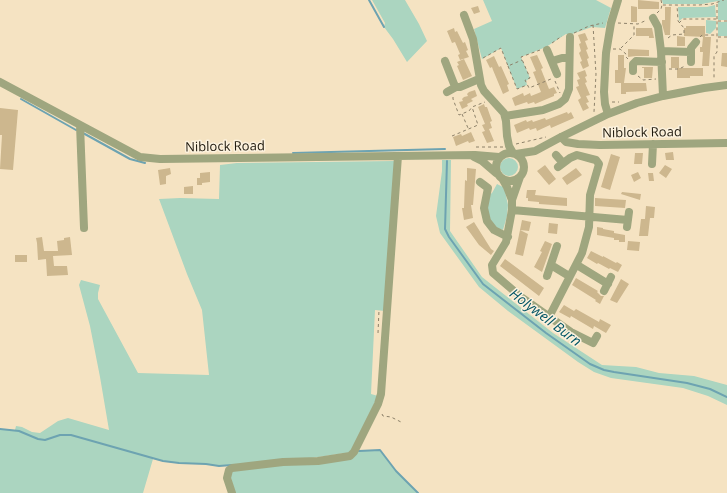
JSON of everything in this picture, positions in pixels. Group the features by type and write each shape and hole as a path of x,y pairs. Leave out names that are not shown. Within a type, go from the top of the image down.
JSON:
{"street":[{"path":"608,114 604,92 606,49 611,23 618,0"},
{"path":"653,18 657,24 661,51 663,96"},
{"path":"464,21 473,39 478,61 479,79 484,92 502,110 505,116 507,136 515,154 522,161 524,169"},
{"path":"505,116 543,110 563,101 569,90 570,37"},
{"path":"691,62 691,48 696,42"},
{"path":"547,50 556,74"},
{"path":"661,51 691,52"},
{"path":"552,61 562,58 569,58"},
{"path":"445,61 456,87"},
{"path":"633,67 637,61 662,65"},
{"path":"447,92 456,87 460,87 479,79"},
{"path":"500,156 506,153 515,154 535,151 608,114 663,96 727,85"},
{"name":"Niblock Road","path":"3,87 140,156 160,160 470,155 500,156"},
{"path":"80,125 84,228"},
{"path":"496,173 496,164 507,136"},
{"name":"Niblock Road","path":"560,137 566,142 578,144 727,144"},
{"path":"652,164 653,144"},
{"path":"535,151 520,177 512,200 508,237 504,247 492,265 492,270 521,297 571,332 593,342 597,336"},
{"path":"470,155 482,161 503,180 512,200"},
{"path":"549,317 558,302 569,276 577,265 587,234 590,195 599,164 596,160 577,155 560,165 556,155"},
{"path":"232,493 227,478 229,470 232,468 283,462 318,461 350,456 354,452 378,404 381,394 398,156"},
{"path":"503,180 512,181 520,177"},
{"path":"480,182 488,188 484,208 487,221 494,230 508,237"},
{"path":"512,210 628,220"},
{"path":"547,276 557,246"},
{"path":"551,265 569,276"},
{"path":"577,265 608,284"}],"path":[{"path":"594,114 596,74 593,25 611,23 638,24 653,18 661,9 661,0"},
{"path":"662,5 706,5 724,0"},
{"path":"714,82 714,56 717,52 717,2"},
{"path":"659,41 672,35 684,34 684,28 678,22 678,5"},
{"path":"679,23 683,19 727,21"},
{"path":"620,49 634,35 634,24"},
{"path":"696,42 702,35 727,37"},
{"path":"478,61 501,48 517,89 527,85"},
{"path":"606,49 620,49 626,54 626,57 643,80 662,79"},
{"path":"508,66 522,60"},
{"path":"662,65 679,69 691,62"},
{"path":"556,74 554,78 563,101"},
{"path":"456,87 453,99 459,115 462,114 468,129"},
{"path":"462,114 469,111 472,107 487,102 491,98"},
{"path":"452,136 478,125 472,107"},
{"path":"381,412 383,416 390,417 403,423"}],"green space":[{"path":"372,0 405,0 419,24 427,41 407,62 384,27 385,23"},
{"path":"483,0 596,0 611,8 605,28 592,27 572,34 566,34 546,47 521,57 530,78 526,81 527,85 517,89 501,48 482,59 474,29 492,21"},
{"path":"662,0 727,0 727,20 718,20 718,1 702,4 663,4"},
{"path":"715,5 716,17 683,18 679,21 678,7 707,7"},
{"path":"706,20 716,21 716,28 710,34 706,33"},
{"path":"718,22 727,22 727,36 718,36"},
{"path":"509,158 515,161 518,167 515,173 509,176 503,173 500,167 503,161"},
{"path":"442,160 451,160 450,231 482,277 553,333 602,365 636,367 659,373 694,376 727,385 727,405 708,396 683,388 611,378 594,372 508,311 479,287 440,233 436,216"},
{"path":"395,161 385,311 375,310 371,394 378,396 351,452 317,459 295,459 219,466 179,463 153,459 143,493 0,493 0,429 15,430 16,426 32,432 40,433 58,421 68,418 109,430 90,326 79,285 81,280 100,285 98,299 138,373 209,375 202,310 159,199 219,199 220,165 237,163"},
{"path":"497,184 503,187 508,205 503,230 497,228 490,220 487,208 489,195 492,193"},
{"path":"380,450 390,464 417,493 234,493 230,473 231,470 359,451"}],"building":[{"path":"638,0 659,2 659,9 638,9"},
{"path":"478,6 480,12 474,14 471,8"},
{"path":"631,6 637,7 637,22 631,22"},
{"path":"665,7 671,7 670,35 665,35 662,24 662,20 665,20"},
{"path":"686,26 705,26 705,37 684,36 684,28 686,28"},
{"path":"454,28 455,32 457,31 463,43 465,42 468,50 466,51 469,57 460,60 458,55 460,54 455,42 452,43 447,31"},
{"path":"636,28 652,28 654,38 649,38 649,36 636,36"},
{"path":"585,33 588,40 585,41 588,49 586,50 589,58 587,59 589,66 583,69 580,62 582,61 579,53 581,51 579,44 581,43 578,35"},
{"path":"677,36 685,37 685,46 677,46"},
{"path":"703,37 711,37 709,66 702,66 703,52 700,52 700,47 702,47"},
{"path":"628,49 649,50 649,56 628,57"},
{"path":"722,53 727,53 727,67 721,66"},
{"path":"537,55 543,68 541,69 549,89 554,87 557,93 554,94 554,96 535,104 534,102 528,104 527,102 515,106 512,98 523,93 524,96 530,93 531,96 541,92 533,72 536,71 530,57"},
{"path":"618,55 624,55 624,68 626,68 624,83 646,83 647,91 626,92 626,94 621,94 621,83 615,83 615,70 618,70"},
{"path":"494,56 499,67 501,66 509,84 507,85 509,91 503,94 492,67 490,68 486,60"},
{"path":"671,57 679,57 679,68 703,68 703,76 677,78 677,68 671,68"},
{"path":"464,59 472,76 463,80 457,66 459,65 457,62"},
{"path":"642,67 653,67 652,78 644,78 644,68"},
{"path":"585,70 587,82 585,83 590,95 586,96 589,102 586,103 589,108 583,111 578,100 581,98 576,87 579,86 577,80 580,79 577,73"},
{"path":"475,90 477,96 471,99 473,101 467,104 468,106 462,109 459,102 463,101 462,99 464,97 468,96 467,94 469,92"},
{"path":"484,104 485,107 487,107 492,121 490,122 492,128 489,129 494,141 487,143 482,132 485,131 482,125 485,124 478,107"},
{"path":"0,108 18,110 13,170 0,169 2,135 0,135"},
{"path":"567,112 568,114 571,112 574,118 551,128 550,125 537,131 536,128 530,130 529,128 517,133 514,125 526,120 527,122 532,120 533,122 545,118 546,120"},
{"path":"471,132 475,141 469,143 468,141 456,146 453,137 461,134 462,136"},
{"path":"673,152 674,160 666,160 665,153"},
{"path":"635,153 643,153 642,164 634,164"},
{"path":"611,154 620,157 610,190 601,187"},
{"path":"545,165 556,179 549,185 537,171"},
{"path":"665,165 672,169 666,178 659,173"},
{"path":"170,168 171,174 166,176 166,184 160,185 158,170"},
{"path":"467,168 476,169 473,205 471,205 473,218 464,220 462,208 464,208"},
{"path":"576,168 582,175 567,185 562,178"},
{"path":"210,172 210,182 197,185 197,178 200,178 200,173"},
{"path":"638,172 641,178 634,182 631,175"},
{"path":"648,173 653,173 654,181 649,181"},
{"path":"193,186 193,194 184,194 184,187"},
{"path":"527,190 536,190 535,195 567,198 567,206 539,204 539,202 528,201 528,198 526,198"},
{"path":"622,192 641,194 640,200 621,194"},
{"path":"595,198 626,200 625,208 595,206"},
{"path":"646,206 655,207 654,218 650,218 648,236 639,236 641,219 645,219"},
{"path":"522,220 531,222 529,231 520,230"},
{"path":"474,222 491,249 494,251 491,255 479,245 466,227"},
{"path":"549,223 558,224 557,234 548,233"},
{"path":"597,227 625,235 625,242 619,242 619,240 614,240 614,238 597,235"},
{"path":"520,230 528,234 523,256 515,254"},
{"path":"42,237 44,251 58,251 57,241 70,237 72,255 53,256 54,266 67,266 68,275 47,276 46,259 38,260 36,238"},
{"path":"545,241 552,244 542,272 534,267 542,252 540,251"},
{"path":"628,241 640,242 639,251 627,250"},
{"path":"591,251 622,265 618,272 598,263 597,264 587,258"},
{"path":"15,255 27,255 27,262 15,262"},
{"path":"505,259 544,288 539,296 500,266"},
{"path":"576,278 598,291 597,292 601,296 604,296 600,304 572,285"},
{"path":"621,279 629,284 617,303 610,300"},
{"path":"564,305 574,311 576,309 599,322 600,319 611,325 606,333 594,326 593,329 571,316 570,318 559,312"}],"waterway":[{"name":"Holywell Burn","path":"369,0 384,27"},
{"path":"21,99 76,130"},
{"path":"83,133 130,159 145,163"},
{"path":"293,153 445,149"},
{"name":"Holywell Burn","path":"447,161 445,229 449,237 483,284 546,333 590,364 604,370 614,372 687,383 710,389 727,397"},
{"path":"0,429 19,431 38,439 45,440 60,435 71,435 163,461 219,466 232,465"},
{"path":"359,451 380,450 396,471 418,493"}]}
